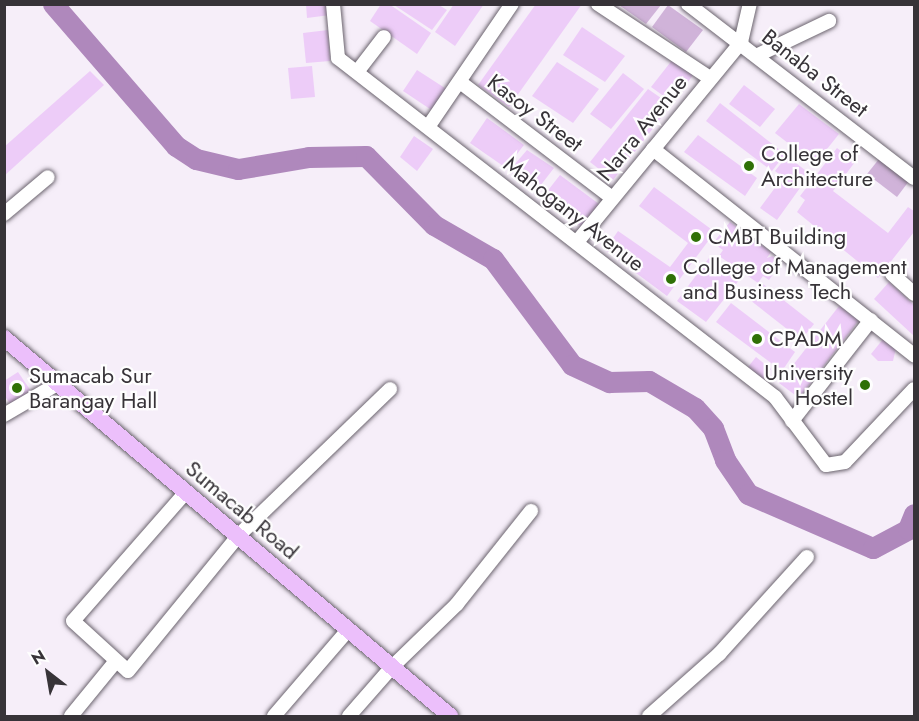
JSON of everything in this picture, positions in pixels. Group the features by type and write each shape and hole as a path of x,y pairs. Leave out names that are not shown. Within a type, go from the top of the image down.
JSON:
{"main road":[{"name":"Sumacab Road","path":"4,338 239,535 347,631 450,717"}],"street":[{"path":"428,127 512,4"},
{"path":"598,4 710,78"},
{"name":"Banaba Street","path":"688,4 913,173"},
{"path":"741,42 750,4"},
{"name":"Mahogany Avenue","path":"333,6 338,58 775,397 819,459 826,465 845,462 915,389"},
{"path":"758,55 829,21"},
{"path":"357,72 384,37"},
{"name":"Narra Avenue","path":"577,242 741,42"},
{"name":"Kasoy Street","path":"460,82 612,198"},
{"path":"653,149 915,355"},
{"path":"4,214 48,177"},
{"path":"892,274 915,294"},
{"path":"792,421 872,320"},
{"path":"4,415 57,384"},
{"path":"186,492 73,621 128,670 239,535 390,389"},
{"path":"349,717 391,668 457,604 531,511"},
{"path":"650,717 719,654 807,557"},
{"path":"274,717 347,631"},
{"path":"71,717 116,661"}],"shaded area":[{"path":"619,5 661,5 646,24"},
{"path":"668,5 703,30 686,52 652,27"},
{"path":"879,159 909,181 897,197 867,174"}],"building":[{"path":"306,4 329,4 330,15 307,18"},
{"path":"381,4 389,4 431,33 417,54 370,21"},
{"path":"454,4 484,4 455,46 435,32"},
{"path":"536,4 582,4 509,107 478,85"},
{"path":"394,5 439,5 447,10 432,30"},
{"path":"582,27 625,56 605,82 563,55"},
{"path":"328,30 330,61 306,63 303,33"},
{"path":"673,59 694,74 672,102 651,87"},
{"path":"557,62 599,89 573,123 532,96"},
{"path":"312,66 315,97 291,99 288,68"},
{"path":"417,70 448,90 433,111 403,91"},
{"path":"90,71 104,85 4,176 4,147"},
{"path":"623,73 644,89 611,129 590,114"},
{"path":"744,85 775,109 760,127 729,104"},
{"path":"648,89 671,105 613,180 590,162"},
{"path":"720,103 785,154 772,171 706,121"},
{"path":"799,104 839,134 815,164 775,133"},
{"path":"487,118 524,145 506,168 470,143"},
{"path":"698,135 757,178 745,196 684,152"},
{"path":"414,136 433,149 417,171 400,157"},
{"path":"837,148 855,162 833,191 888,233 908,207 914,211 914,232 878,278 797,212 805,200 800,196"},
{"path":"527,150 554,168 537,190 509,171"},
{"path":"787,156 810,174 777,220 760,208 783,177 775,171"},
{"path":"560,175 599,204 582,227 542,198"},
{"name":"CMBT Building","path":"654,187 715,232 667,296 605,250 618,231 670,267 688,243 639,206"},
{"path":"730,222 771,252 767,258 772,256 781,263 769,280 763,276 758,283 719,256 723,250 713,243"},
{"path":"709,258 740,279 706,322 677,301"},
{"path":"889,282 914,305 914,336 874,299"},
{"path":"763,284 814,324 801,340 750,300"},
{"path":"731,303 795,352 782,371 716,322"},
{"path":"839,306 859,320 799,398 779,383"},
{"path":"884,338 896,348 893,361 878,361 871,354"},
{"path":"756,357 771,369 763,379 748,367"},
{"name":"Sumacab Sur Barangay Hall","path":"18,372 33,394 13,408 4,395 4,381"}],"waterway":[{"path":"53,4 176,146 196,159 238,169 309,157 366,156 434,225 493,259 572,365 609,382 649,381 695,408 713,428 725,460 748,494 873,548 908,529 914,514"}],"place":[{"name":"College of Architecture","path":"749,166"},
{"name":"CMBT Building","path":"696,237"},
{"name":"College of Management and Business Tech","path":"671,279"},
{"name":"CPADM","path":"757,339"},
{"name":"University Hostel","path":"865,385"},
{"name":"Sumacab Sur Barangay Hall","path":"17,388"}]}
